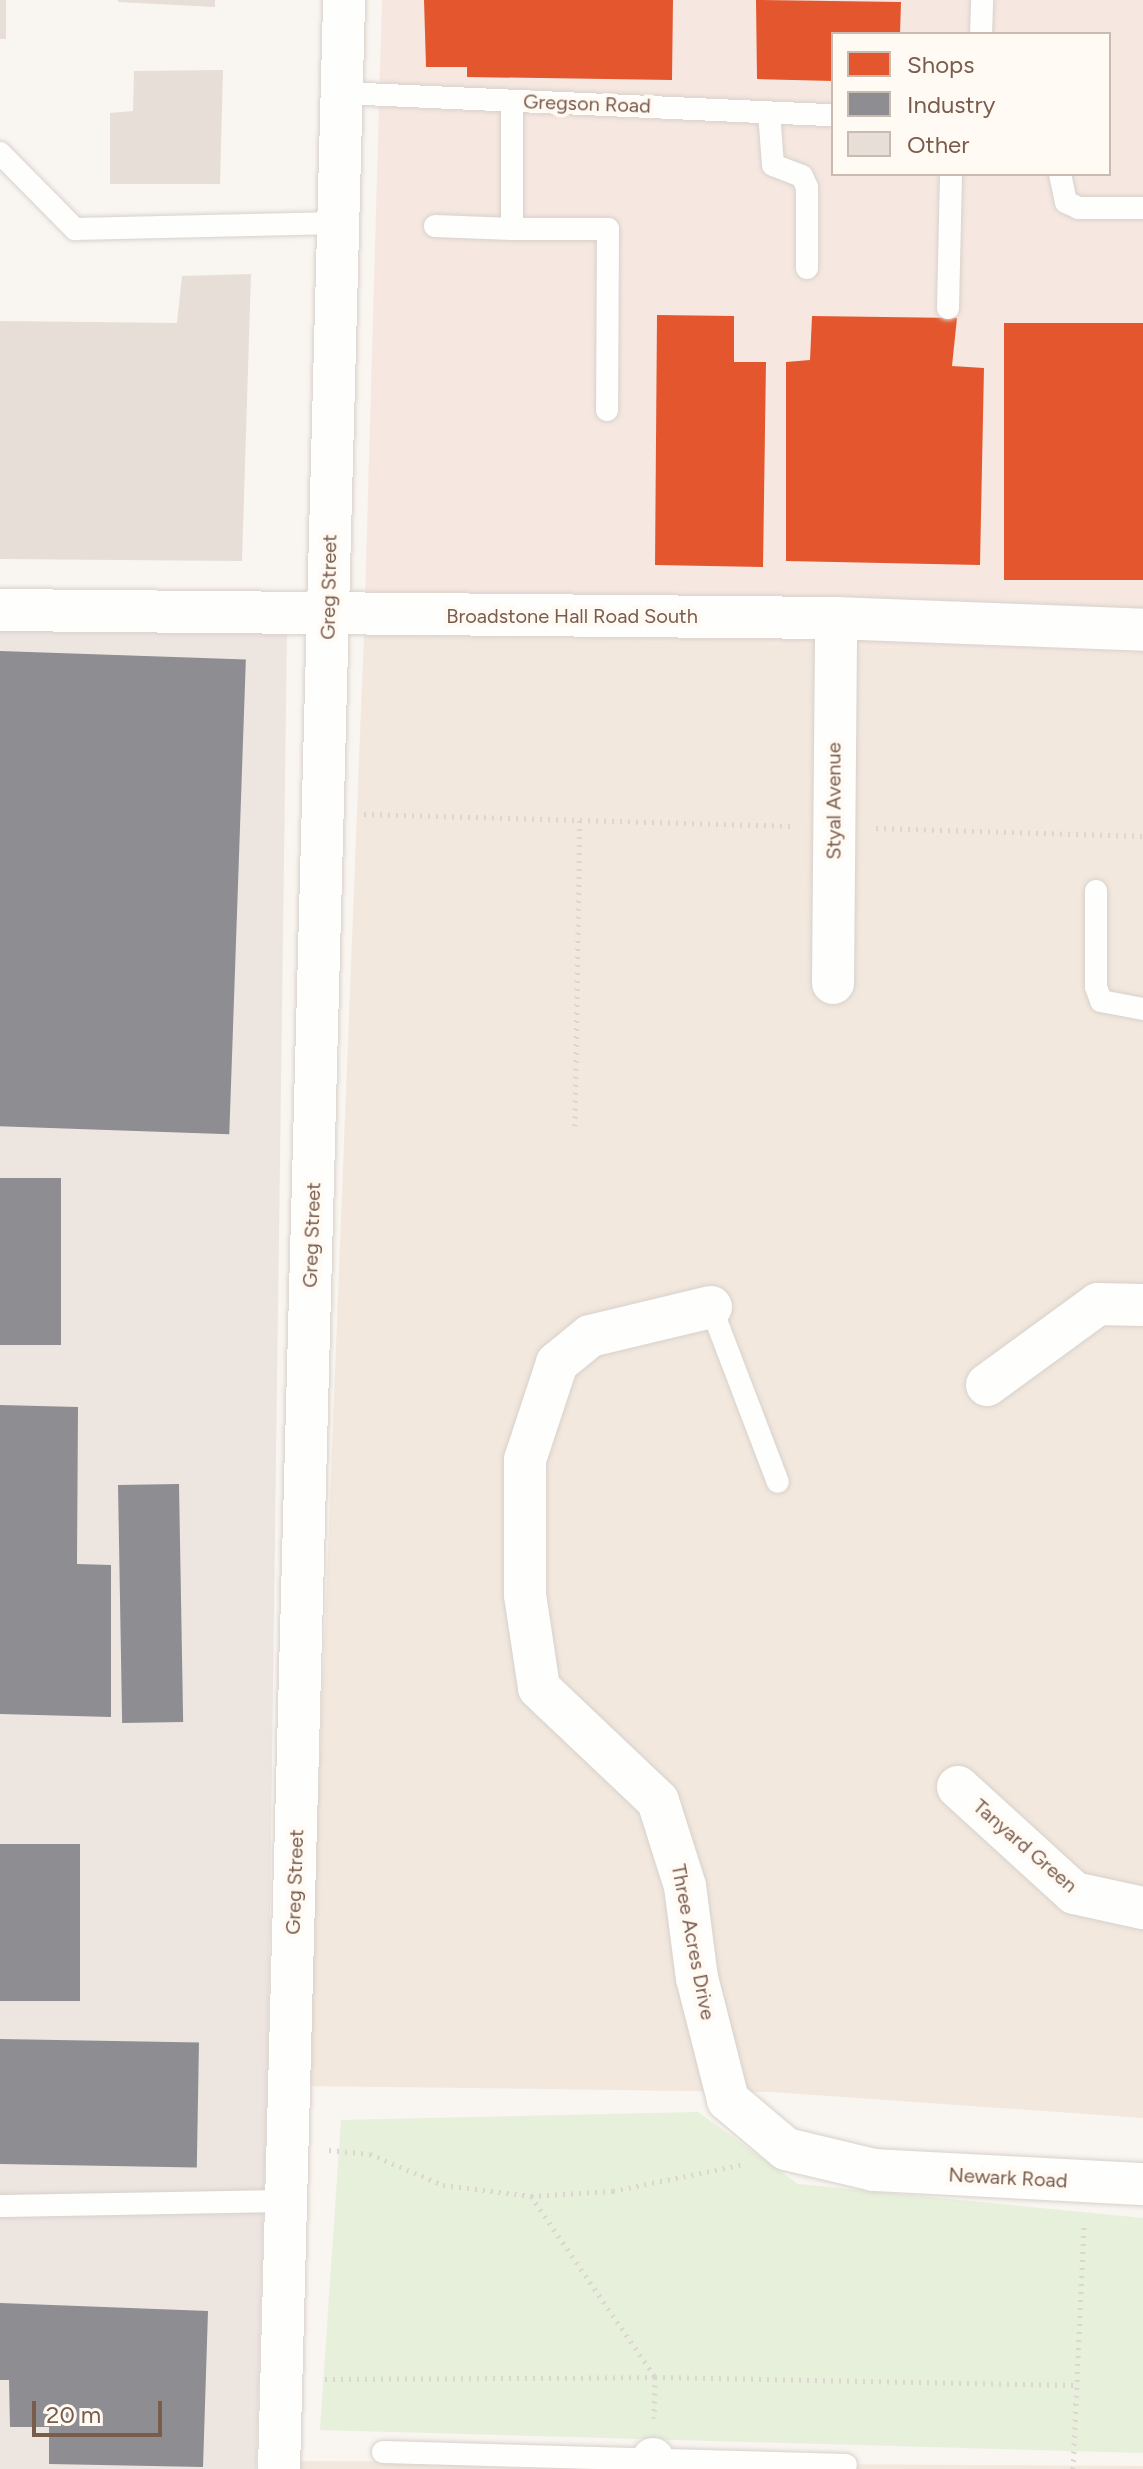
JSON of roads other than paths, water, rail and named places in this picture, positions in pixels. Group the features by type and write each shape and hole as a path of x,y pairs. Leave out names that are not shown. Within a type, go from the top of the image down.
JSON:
{"street":[{"name":"Greg Street","path":"279,2469 344,0"},
{"name":"Broadstone Hall Road South","path":"0,610 836,618 1143,630"},
{"name":"Styal Avenue","path":"833,983 836,618"},
{"path":"987,1385 1098,1304 1143,1305"},
{"name":"Three Acres Drive","path":"711,1307 590,1336 557,1363 525,1460 525,1595 539,1688 658,1801 685,1886 697,1978 728,2100 786,2149 874,2170"},
{"name":"Tanyard Green","path":"958,1787 1074,1893 1143,1908"},
{"name":"Newark Road","path":"874,2170 1143,2184"}],"lane":[{"path":"981,32 982,0"},
{"name":"Gregson Road","path":"342,93 831,115"},
{"path":"512,101 512,229"},
{"path":"769,112 773,165 802,176 807,187 807,268"},
{"path":"0,153 75,229 338,223"},
{"path":"948,308 951,176"},
{"path":"1060,176 1066,202 1079,208 1143,208"},
{"path":"435,226 608,229 607,410"},
{"path":"1096,891 1096,987 1101,1001 1143,1009"},
{"path":"711,1307 778,1482"},
{"path":"0,2206 286,2201"},
{"path":"383,2452 653,2464 846,2465"}]}
